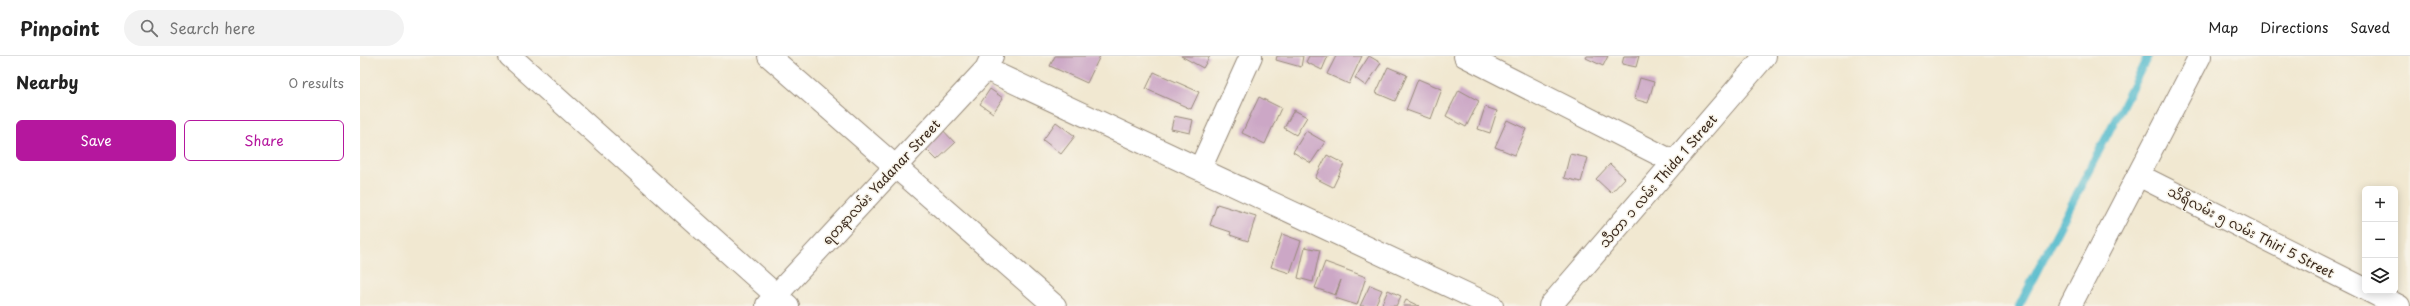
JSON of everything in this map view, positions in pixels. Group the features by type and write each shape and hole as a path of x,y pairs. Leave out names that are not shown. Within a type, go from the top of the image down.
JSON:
{"street":[{"path":"510,56 776,302"},
{"path":"769,56 1055,306"},
{"path":"1200,170 1251,56"},
{"path":"1466,56 1674,162"},
{"name":"သီတာ ၁ လမ်း Thida 1 Street","path":"1550,306 1765,56"},
{"path":"2070,306 2200,56"},
{"path":"989,62 1200,170 1492,306"},
{"name":"ရတနာလမ်း Yadanar Street","path":"776,302 989,62"},
{"name":"သိရိလမ်း ၅ လမ်း Thiri 5 Street","path":"2138,175 2362,287"},
{"path":"2375,294 2399,306"}],"building":[{"path":"1055,56 1100,56 1087,83 1050,66"},
{"path":"1181,56 1210,56 1203,68"},
{"path":"1277,56 1303,56 1301,67 1276,60"},
{"path":"1309,56 1328,56 1322,70 1306,62"},
{"path":"1336,56 1362,56 1349,84 1327,74"},
{"path":"1369,56 1381,63 1366,86 1355,78"},
{"path":"1587,56 1608,56 1603,66 1586,58"},
{"path":"1624,56 1639,56 1636,67 1622,64"},
{"path":"1388,67 1407,75 1395,101 1376,93"},
{"path":"1154,72 1199,92 1191,109 1146,89"},
{"path":"1640,78 1654,82 1648,103 1634,99"},
{"path":"1418,79 1442,89 1431,119 1406,110"},
{"path":"990,89 1003,98 993,113 980,104"},
{"path":"1459,90 1479,101 1466,127 1446,116"},
{"path":"1259,97 1281,108 1265,144 1242,133"},
{"path":"1485,107 1497,111 1490,133 1478,129"},
{"path":"1294,110 1307,117 1296,135 1284,128"},
{"path":"1174,116 1193,120 1190,133 1171,129"},
{"path":"1507,120 1526,129 1515,155 1495,147"},
{"path":"1056,122 1075,136 1061,154 1043,140"},
{"path":"941,128 955,143 937,160 922,145"},
{"path":"1306,131 1325,142 1311,163 1293,152"},
{"path":"1570,154 1588,158 1581,182 1564,178"},
{"path":"1327,155 1344,164 1333,187 1315,178"},
{"path":"1610,164 1625,178 1611,193 1596,179"},
{"path":"1217,204 1256,216 1248,241 1230,235 1231,232 1210,225"},
{"path":"1282,234 1301,241 1290,273 1271,267"},
{"path":"1305,247 1320,250 1313,282 1298,278"},
{"path":"1325,262 1366,277 1357,305 1335,298 1341,280 1335,295 1315,288"},
{"path":"1370,285 1382,290 1375,306 1360,306"},
{"path":"1388,290 1401,296 1396,306 1381,306"},
{"path":"1406,300 1419,306 1403,306"}],"waterway":[{"path":"2019,306 2148,56"}]}
